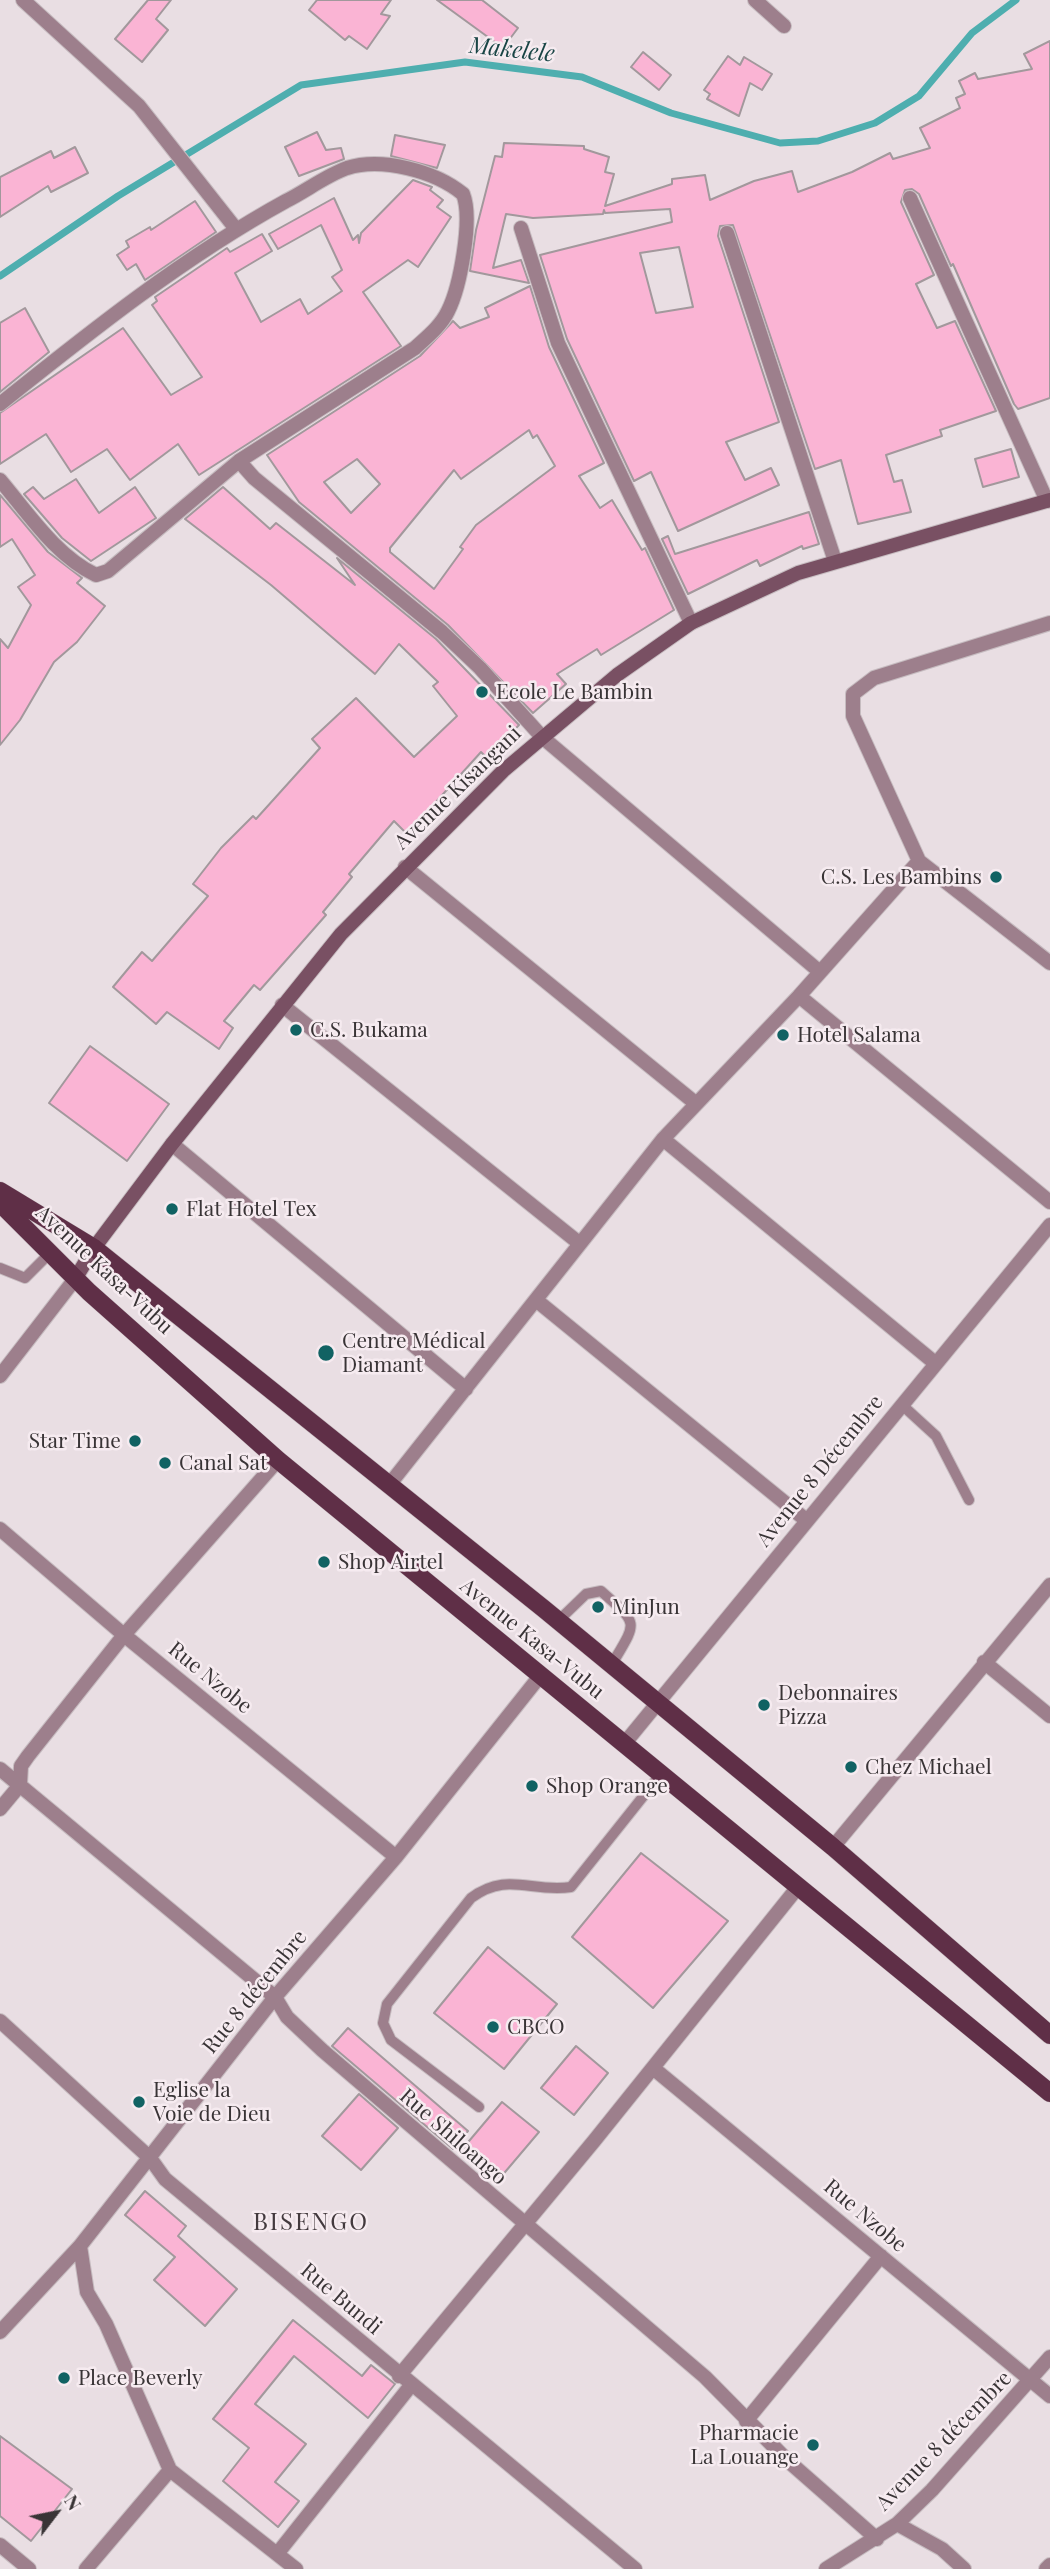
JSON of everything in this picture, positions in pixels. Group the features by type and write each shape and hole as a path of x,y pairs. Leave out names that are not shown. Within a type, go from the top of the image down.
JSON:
{"main road":[{"name":"Avenue Kasa-Vubu","path":"0,1191 94,1248 612,1664 833,1847 1050,2035"},
{"name":"Avenue Kasa-Vubu","path":"0,1203 75,1279 278,1460 1050,2093"}],"street":[{"path":"23,0 139,106 236,229"},
{"path":"755,0 784,26"},
{"path":"0,404 84,337 236,229 346,169 367,164 430,175 463,194 468,217 466,242 448,312 435,329 415,348 239,461 108,571 96,575 83,569 60,549 0,481"},
{"path":"910,198 1048,501"},
{"path":"521,228 558,342 691,623"},
{"path":"727,233 835,561"},
{"path":"239,461 254,478 462,649 542,737 820,972"},
{"name":"Avenue Kisangani","path":"75,1279 94,1248 172,1144 341,934 503,771 617,675 691,623 754,592 835,561 1048,501"},
{"path":"1050,623 874,678 853,694 853,716 919,861 1050,963"},
{"path":"389,1485 579,1243 694,1102 799,996 919,861"},
{"path":"405,867 694,1102"},
{"path":"799,996 1050,1202"},
{"path":"282,1005 579,1243"},
{"path":"663,1139 935,1363"},
{"path":"172,1144 466,1389"},
{"name":"Avenue 8 Décembre","path":"624,1744 1050,1225"},
{"path":"0,1376 75,1279"},
{"path":"536,1300 806,1520"},
{"path":"0,1809 20,1785 21,1766 28,1756 124,1635 278,1460"},
{"name":"Rue Nzobe","path":"0,1529 124,1635 396,1857"},
{"path":"833,1847 1050,1585"},
{"path":"984,1662 1050,1716"},
{"name":"Rue 8 décembre","path":"3,2322 79,2246 275,1997 396,1857 540,1676"},
{"name":"Rue Shiloango","path":"0,1769 275,1997 287,2017 322,2050 524,2226 705,2377 746,2421 877,2539"},
{"path":"399,2376 798,1887"},
{"name":"Rue Bundi","path":"0,2021 150,2158 165,2179 399,2376 635,2569"},
{"name":"Rue Nzobe","path":"653,2068 1050,2396"},
{"path":"79,2246 87,2292 106,2324 170,2470 296,2569"},
{"path":"746,2421 881,2256"},
{"name":"Avenue 8 décembre","path":"826,2569 897,2524 932,2490 1050,2357"},
{"path":"277,2554 412,2384"},
{"path":"86,2569 170,2470"},
{"path":"897,2524 942,2549 964,2569"},
{"path":"0,2545 29,2569"},
{"path":"1046,2569 1050,2565"}],"lane":[{"path":"0,1268 25,1278 50,1254"},
{"path":"901,1404 941,1442 969,1500"},
{"path":"558,1621 586,1594 601,1591 629,1616 632,1623 631,1631 612,1664"},
{"path":"479,2107 391,2040 383,2023 387,2004 471,1898 484,1888 500,1883 550,1890 572,1887 661,1774"}],"building":[{"path":"148,0 171,0 156,19 168,30 142,62 115,39"},
{"path":"317,0 391,0 381,14 390,16 367,49 349,36 345,40 309,10"},
{"path":"437,0 482,0 518,28 503,48"},
{"path":"1050,41 1050,398 1018,409 1014,404 953,264 951,266 919,194 912,189 905,190 901,202 934,275 916,284 937,328 955,321 996,411 940,430 942,436 886,455 894,482 902,480 911,512 858,524 841,460 815,469 733,225 720,226 718,236 779,422 726,442 745,480 771,468 779,485 678,531 651,472 634,481 567,339 540,255 672,222 670,209 605,213 604,210 603,214 533,218 506,214 493,268 521,260 529,283 470,271 476,230 495,156 502,157 504,143 584,146 584,149 609,157 605,172 614,174 605,206 672,184 672,179 705,175 710,200 754,181 792,171 798,192 852,172 890,153 893,159 930,148 920,128 960,108 956,98 965,94 959,81 975,73 978,79 1032,69 1024,54","holes":["679,247 693,307 656,313 640,253"]},
{"path":"643,52 671,75 659,90 631,67"},
{"path":"728,56 740,65 744,57 772,74 762,90 750,83 739,116 707,99 710,94 704,90"},
{"path":"317,132 326,150 341,148 344,159 299,176 285,147"},
{"path":"395,135 445,145 437,168 391,156"},
{"path":"75,147 88,173 51,192 48,186 0,217 0,177 51,151 54,158"},
{"path":"413,180 432,187 430,190 443,200 437,207 451,217 418,267 408,260 363,292 401,346 199,475 178,444 130,480 107,449 71,472 46,434 0,464 0,413 123,328 171,395 202,377 152,305 157,301 155,297 227,248 230,252 262,234 272,251 235,273 261,322 300,299 308,314 342,291 332,277 342,270 321,225 278,249 269,234 334,198 353,240 358,235 359,243 361,233"},
{"path":"195,201 216,232 145,280 136,264 127,270 117,255 129,247 126,241 150,227 151,230"},
{"path":"530,286 549,347 604,463 579,476 600,508 612,500 642,550 645,548 674,610 601,655 597,649 557,674 566,684 533,713 448,625 299,502 267,455 420,356 453,321 460,328 489,317 485,308","holes":["529,430 533,438 537,435 555,466 476,525 460,547 463,549 434,589 390,552 390,548 454,470 461,479","357,459 380,484 351,513 324,482"]},
{"path":"25,308 49,352 0,392 0,323"},
{"path":"1011,449 1019,477 983,487 975,459"},
{"path":"76,479 99,513 135,487 156,518 91,561 62,538 24,494 33,487 44,499"},
{"path":"223,487 270,529 276,523 355,585 337,558 436,639 519,725 487,758 481,752 407,834 394,821 349,874 352,877 323,912 326,915 260,990 254,985 224,1021 233,1028 219,1049 167,1012 156,1024 113,987 142,952 152,961 208,896 193,884 221,848 253,816 256,819 320,748 312,739 356,698 414,757 457,716 433,686 438,682 399,644 375,674 271,585 185,519"},
{"path":"0,495 48,552 82,578 77,583 105,606 77,642 54,662 20,720 0,745 0,639 8,648 31,605 18,587 35,575 12,539 0,547"},
{"path":"809,512 819,544 803,549 802,546 760,566 757,560 688,594 662,539 668,536 675,554"},
{"path":"90,1046 169,1104 127,1161 49,1103"},
{"path":"641,1853 728,1921 653,2008 572,1937"},
{"name":"CBCO","path":"488,1947 557,2004 504,2069 434,2013"},
{"path":"348,2028 468,2131 453,2149 332,2046"},
{"path":"576,2046 608,2073 574,2115 541,2088"},
{"path":"359,2094 398,2128 361,2170 322,2136"},
{"path":"502,2102 539,2132 500,2178 464,2147"},
{"path":"145,2191 186,2226 178,2236 237,2289 205,2326 154,2280 175,2257 125,2215"},
{"path":"293,2320 362,2376 371,2365 395,2384 368,2418 294,2356 255,2404 306,2444 275,2482 299,2501 278,2527 223,2481 249,2448 213,2419"},
{"path":"0,2436 72,2489 31,2541 0,2516"}],"waterway":[{"name":"Makelele","path":"0,276 118,196 301,85 465,62 582,77 671,113 780,143 818,141 875,123 919,96 972,33 1016,0"}],"place":[{"name":"Ecole Le Bambin","path":"482,692"},
{"name":"C.S. Les Bambins","path":"996,877"},
{"name":"C.S. Bukama","path":"296,1030"},
{"name":"Hotel Salama","path":"783,1035"},
{"name":"Flat Hotel Tex","path":"172,1209"},
{"name":"Centre Médical Diamant","path":"326,1353"},
{"name":"Star Time","path":"135,1441"},
{"name":"Canal Sat","path":"165,1463"},
{"name":"Shop Airtel","path":"324,1562"},
{"name":"MinJun","path":"598,1607"},
{"name":"Debonnaires Pizza","path":"764,1705"},
{"name":"Chez Michael","path":"851,1767"},
{"name":"Shop Orange","path":"532,1786"},
{"name":"CBCO","path":"493,2027"},
{"name":"Eglise la Voie de Dieu","path":"139,2102"},
{"name":"Place Beverly","path":"64,2378"},
{"name":"Pharmacie La Louange","path":"813,2445"}],"district":[{"name":"BISENGO","path":"311,2223"}]}
